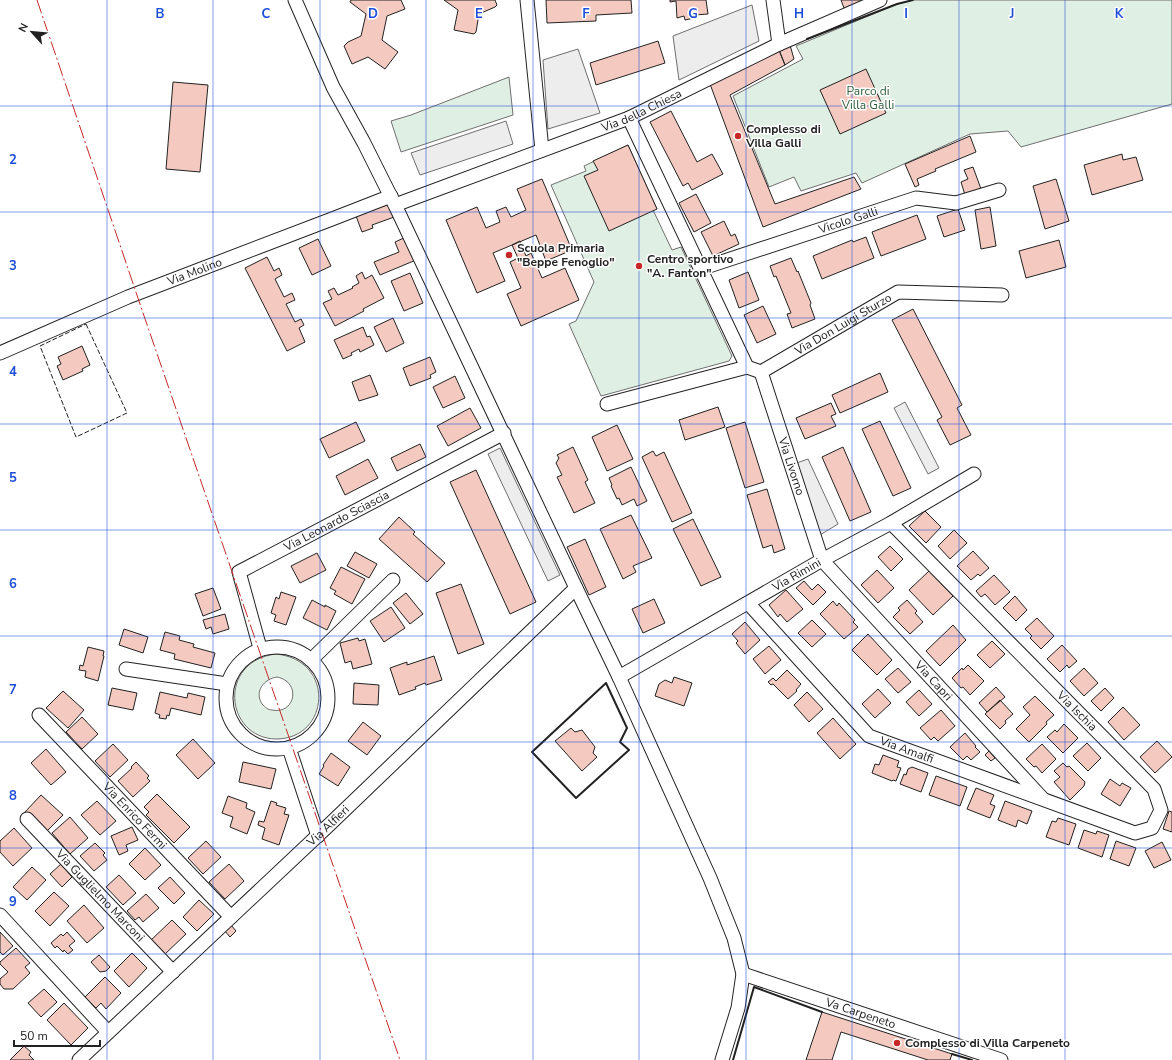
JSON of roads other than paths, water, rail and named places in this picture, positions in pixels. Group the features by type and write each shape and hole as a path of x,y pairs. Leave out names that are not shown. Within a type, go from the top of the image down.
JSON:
{"street":[{"path":"295,0 333,87 393,200 619,677 710,878 734,938 743,974 738,1008 722,1060"},
{"path":"527,0 542,150"},
{"path":"773,0 779,44"},
{"name":"Via della Chiesa","path":"393,200 542,150 629,118 779,44 880,0"},
{"path":"629,118 747,367"},
{"name":"Vicolo Galli","path":"700,269 916,198 956,203 999,190"},
{"name":"Via Molino","path":"0,353 128,297 332,219 393,200"},
{"name":"Via Don Luigi Sturzo","path":"761,372 898,292 1002,295"},
{"path":"608,404 747,367 761,372"},
{"name":"Via Livorno","path":"761,372 822,560"},
{"name":"Via Leonardo Sciascia","path":"260,648 239,572 504,434"},
{"name":"Via Rimini","path":"619,677 822,560 891,523 974,474"},
{"name":"Via Ischia","path":"891,523 1154,789 1161,810 1152,828 1135,833 1045,801"},
{"name":"Via Capri","path":"822,560 1045,801"},
{"path":"311,660 393,580"},
{"name":"Via Alfieri","path":"79,1060 318,836 576,588"},
{"name":"Via Amalfi","path":"748,603 870,736 1045,801"},
{"path":"271,647 288,648 304,654 311,660 317,665 325,680 328,697 326,714 318,729 305,741 289,748 274,750 259,746 246,739 235,728 228,714 225,699 227,684 233,671 242,660 260,648 271,647"},
{"path":"126,669 227,684"},
{"name":"Via Enrico Fermi","path":"39,715 231,917"},
{"path":"289,748 318,836"},
{"name":"Via Guglielmo Marconi","path":"27,819 173,972"},
{"path":"0,915 108,1032"},
{"name":"Va Carpeneto","path":"743,974 1001,1060"}],"place":[{"name":"Complesso di Villa Galli","path":"738,136"},
{"name":"Scuola Primaria \"Beppe Fenoglio\"","path":"509,255"},
{"name":"Centro sportivo \"A. Fanton\"","path":"639,266"},
{"name":"Complesso di Villa Carpeneto","path":"897,1043"}],"park label":[{"name":"Parco di Villa Galli","path":"868,98"}]}
